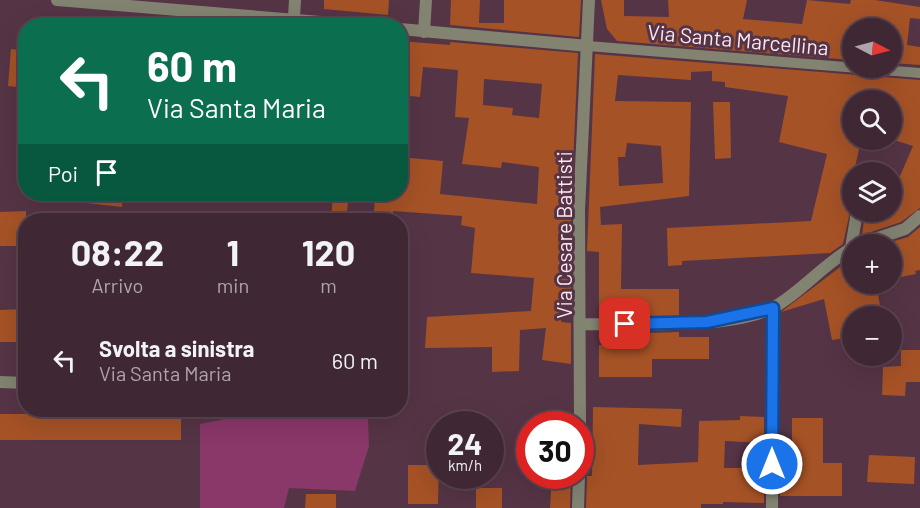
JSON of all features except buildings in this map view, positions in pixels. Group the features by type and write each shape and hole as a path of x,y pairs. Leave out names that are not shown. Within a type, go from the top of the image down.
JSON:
{"street":[{"path":"57,0 302,18"},
{"path":"294,17 296,0"},
{"path":"424,32 426,0"},
{"name":"Via Cesare Battisti","path":"580,411 579,210 589,0"},
{"path":"408,30 588,46"},
{"name":"Via Santa Marcellina","path":"588,46 920,73"},
{"path":"890,234 905,229 920,216"},
{"path":"581,324 707,322 773,308 842,256"},
{"path":"772,508 773,308"},
{"path":"0,382 18,382"},
{"path":"578,508 579,489"}],"shaded area":[{"path":"235,417 368,419 369,446 355,491 289,488 284,508 200,508 200,424"}],"route":[{"path":"625,324 707,322 773,308 772,464"}]}
